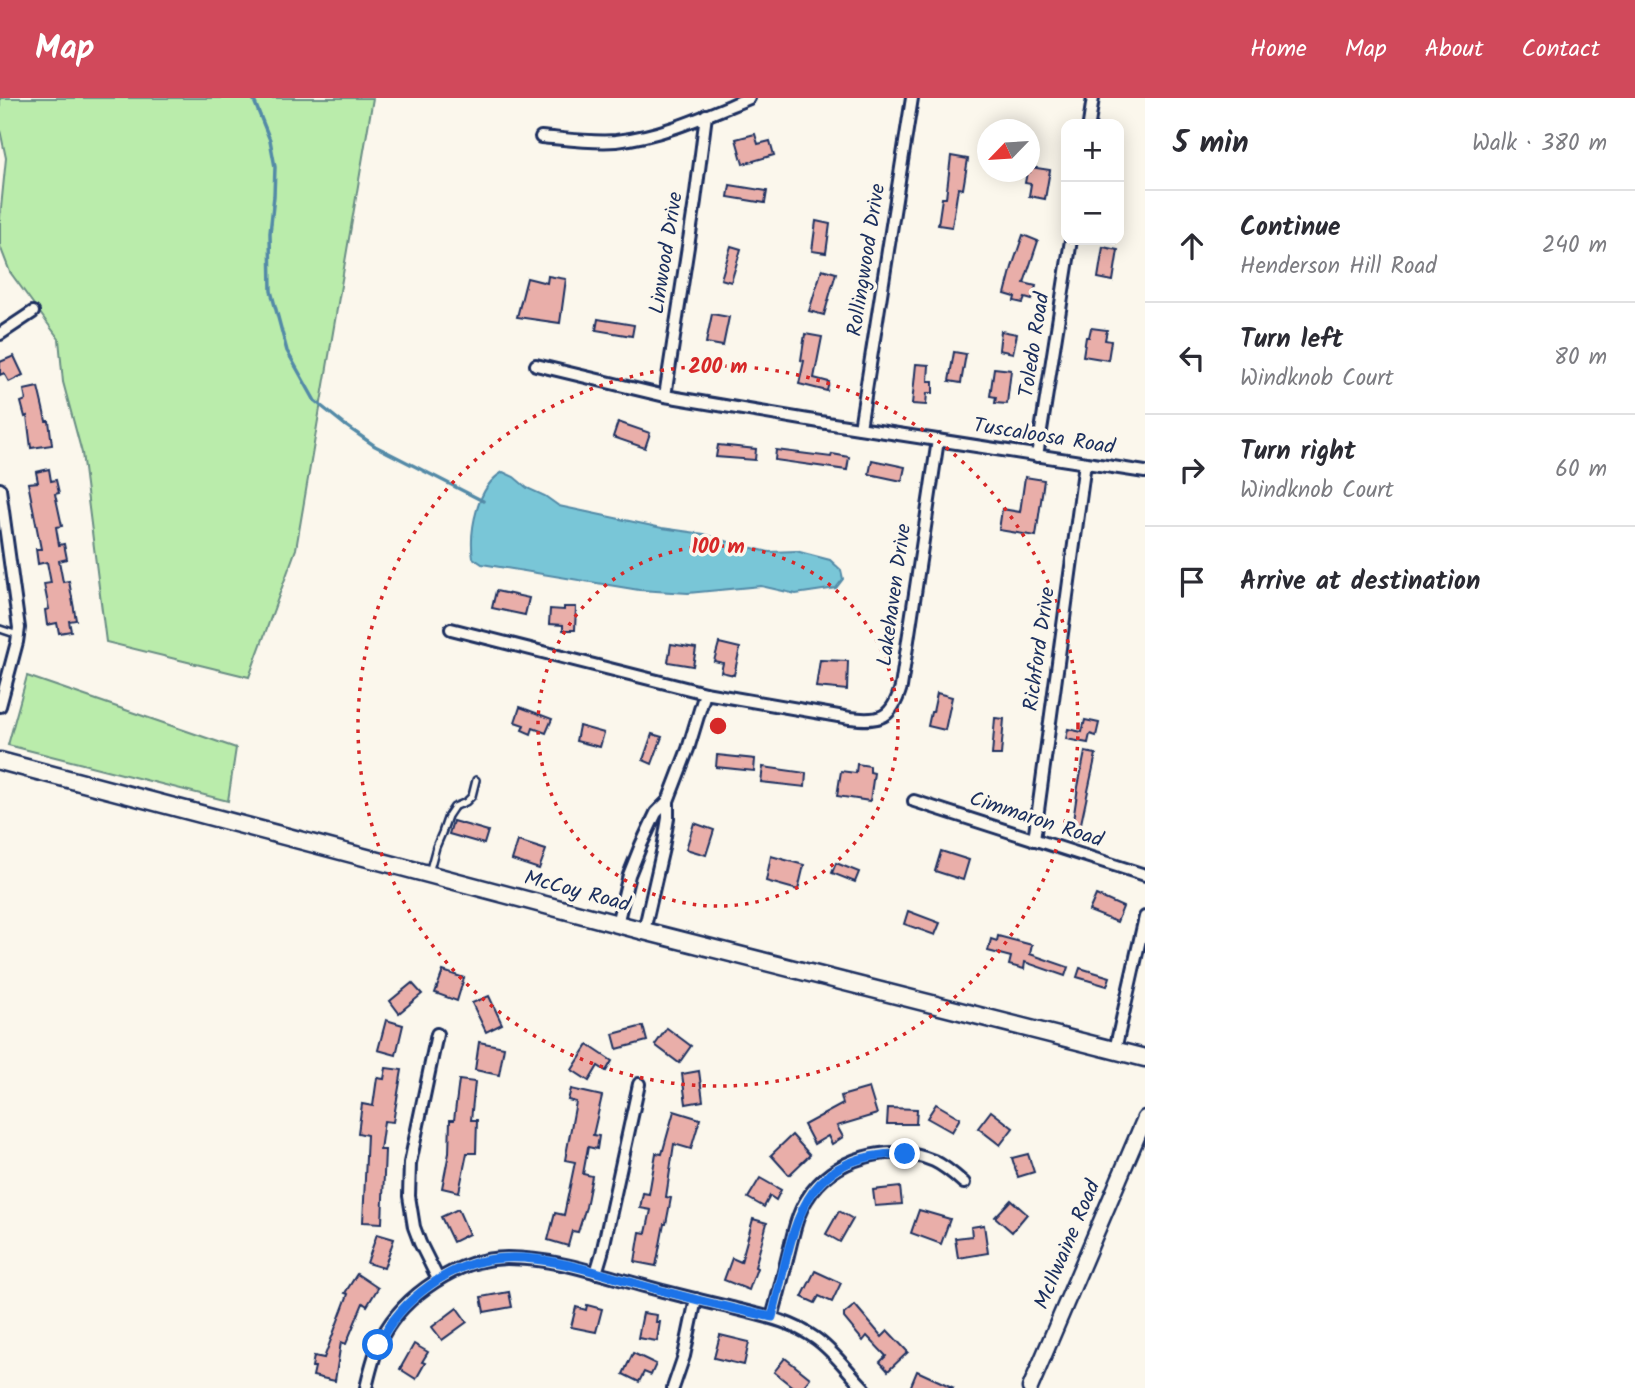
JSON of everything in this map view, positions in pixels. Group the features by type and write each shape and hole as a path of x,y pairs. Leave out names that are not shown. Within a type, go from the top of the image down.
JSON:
{"main road":[{"name":"McCoy Road","path":"0,761 617,924 1145,1058"}],"street":[{"path":"541,137 613,141 635,138 678,127 749,98"},
{"name":"Rollingwood Drive","path":"860,428 912,98"},
{"path":"1090,119 1093,98"},
{"name":"Linwood Drive","path":"665,396 706,116"},
{"name":"Toledo Road","path":"1037,456 1070,245"},
{"path":"0,334 33,312"},
{"path":"536,365 665,396 938,440"},
{"name":"Tuscaloosa Road","path":"938,440 1145,472"},
{"name":"Lakehaven Drive","path":"451,629 705,693 865,720 876,719 892,710 901,687 938,440"},
{"name":"Richford Drive","path":"1034,840 1085,463"},
{"path":"0,489 2,526 19,628 0,706"},
{"path":"644,931 663,848 668,801 705,693"},
{"path":"617,924 629,875 640,845 656,813 668,801"},
{"name":"Cimmaron Road","path":"914,801 1145,875"},
{"path":"1115,1050 1145,916"},
{"path":"437,1034 410,1163 410,1195 414,1227 438,1279"},
{"path":"596,1273 639,1084"},
{"name":"McIlwaine Road","path":"1030,1388 1145,1118"},
{"path":"772,1317 796,1224 806,1200 824,1179 844,1165 875,1154 920,1156 936,1162 964,1183"},
{"path":"366,1388 384,1334 420,1292 438,1279 485,1261 505,1258 553,1262 772,1317 818,1340 864,1388"},
{"path":"673,1388 684,1356 696,1299"}],"lane":[{"path":"0,629 18,635"},
{"path":"429,874 448,816 454,807 472,796 476,780"}],"green space":[{"path":"0,98 373,98 296,549 249,677 106,642 82,453 63,382 59,339 10,272 0,246 6,158 0,130"},
{"path":"27,676 236,748 228,801 8,745"}],"water":[{"path":"503,472 559,506 704,534 769,552 796,551 830,560 841,570 843,579 836,588 796,594 761,586 688,593 639,590 482,564 473,558 474,523 481,498 494,479"}],"building":[{"path":"755,134 758,144 770,141 774,155 743,164 736,139"},
{"path":"951,156 968,159 963,189 958,188 952,227 938,225 942,198 946,198"},
{"path":"1040,168 1050,170 1045,199 1029,196 1031,184 1025,183 1040,182"},
{"path":"730,185 767,191 765,203 728,197"},
{"path":"816,221 830,224 826,253 812,251"},
{"path":"1023,235 1038,241 1024,283 1036,286 1032,300 1025,298 1023,303 1014,301 1015,297 1005,294"},
{"path":"731,246 741,249 731,282 721,279"},
{"path":"1103,247 1118,250 1113,281 1098,278"},
{"path":"822,269 836,273 824,315 809,311"},
{"path":"548,276 566,279 560,323 517,317 527,278 547,283"},
{"path":"712,314 729,317 723,346 706,343"},
{"path":"598,319 634,325 632,336 596,330"},
{"path":"1091,328 1107,330 1105,340 1111,341 1108,360 1083,356 1086,337 1089,337"},
{"path":"1001,331 1017,334 1013,353 999,350"},
{"path":"805,334 822,337 814,378 829,382 827,391 799,384 804,361 801,360"},
{"path":"954,352 966,354 961,383 949,381"},
{"path":"14,356 23,375 9,382 4,373 0,375 0,362"},
{"path":"916,364 929,365 928,381 933,381 933,393 927,393 926,405 912,404"},
{"path":"994,368 1011,370 1007,404 995,403 996,397 990,396"},
{"path":"38,387 46,421 49,421 52,445 31,448 27,416 25,417 21,402 26,400 24,390"},
{"path":"618,422 650,433 645,448 613,437"},
{"path":"718,445 756,449 755,460 716,457"},
{"path":"776,450 849,457 847,470 775,460"},
{"path":"872,460 905,467 902,481 869,474"},
{"path":"49,469 51,481 56,480 59,493 55,494 62,526 56,527 59,545 64,544 67,559 59,561 63,582 69,581 76,620 69,621 71,631 59,633 57,623 47,625 45,610 49,609 44,584 51,583 47,562 38,564 36,549 41,549 28,483 38,482 36,472"},
{"path":"1025,477 1044,480 1036,536 999,530 1002,509 1020,512"},
{"path":"496,591 529,598 525,615 492,608"},
{"path":"564,607 576,607 575,630 563,630 563,625 549,624 550,609 564,610"},
{"path":"719,643 740,648 734,675 721,672 723,663 714,661"},
{"path":"671,644 696,648 693,666 668,662"},
{"path":"820,660 848,661 847,690 816,687"},
{"path":"937,693 952,697 945,730 928,726"},
{"path":"520,707 552,719 546,733 533,728 531,734 522,730 524,725 515,722"},
{"path":"995,718 1004,719 1001,755 992,755"},
{"path":"1085,720 1099,723 1096,736 1090,734 1088,743 1066,739 1068,729 1082,732"},
{"path":"579,726 604,733 600,747 576,741"},
{"path":"652,734 662,737 652,764 643,760"},
{"path":"1085,752 1096,754 1077,842 1070,841"},
{"path":"717,755 755,759 754,771 716,767"},
{"path":"857,764 870,766 870,772 874,773 870,801 837,796 841,771 856,773"},
{"path":"763,767 806,773 805,787 761,782"},
{"path":"453,821 488,831 484,844 449,834"},
{"path":"694,823 714,830 706,855 686,849"},
{"path":"518,841 546,850 539,869 512,860"},
{"path":"941,851 969,860 963,880 935,871"},
{"path":"771,856 804,865 798,890 766,881"},
{"path":"836,863 859,872 855,882 832,873"},
{"path":"1096,895 1123,907 1117,922 1089,911"},
{"path":"908,911 940,923 935,935 904,924"},
{"path":"998,936 1032,945 1030,954 1068,967 1065,976 1025,962 1024,969 1009,965 1011,957 988,951 991,939 997,941"},
{"path":"1080,968 1110,977 1107,986 1077,977"},
{"path":"443,971 464,978 457,1001 435,993"},
{"path":"412,983 422,994 399,1013 390,1001"},
{"path":"489,996 502,1024 486,1032 472,1003"},
{"path":"386,1020 403,1025 396,1055 378,1050"},
{"path":"643,1026 647,1041 617,1049 613,1034"},
{"path":"667,1028 691,1046 679,1063 655,1045"},
{"path":"479,1042 504,1047 499,1075 475,1070"},
{"path":"588,1045 612,1061 606,1071 598,1066 589,1081 572,1070"},
{"path":"386,1068 402,1070 393,1122 384,1121 380,1150 385,1150 382,1223 363,1222 367,1135 358,1133 362,1104 373,1106 377,1078 384,1079"},
{"path":"699,1071 703,1101 686,1104 682,1074"},
{"path":"459,1080 475,1082 471,1120 477,1120 476,1153 467,1153 459,1192 442,1188 449,1153 450,1120 454,1120"},
{"path":"869,1088 877,1114 837,1126 843,1137 832,1144 828,1136 814,1144 804,1125 843,1104 841,1096"},
{"path":"571,1089 602,1096 593,1135 599,1136 597,1149 588,1147 583,1174 592,1176 586,1207 578,1232 572,1231 568,1246 548,1240 555,1213 564,1215 575,1162 565,1160 576,1102 568,1100"},
{"path":"936,1104 960,1118 952,1132 927,1118"},
{"path":"888,1108 917,1109 916,1124 887,1124"},
{"path":"674,1111 700,1119 691,1149 674,1144 666,1197 671,1198 656,1266 635,1262 640,1232 646,1233 651,1210 640,1208 643,1193 649,1194 656,1153 662,1154"},
{"path":"991,1111 1013,1128 1000,1145 978,1128"},
{"path":"792,1135 810,1155 789,1175 771,1155"},
{"path":"1028,1154 1034,1172 1018,1177 1012,1158"},
{"path":"760,1178 781,1190 776,1200 770,1196 764,1207 748,1198"},
{"path":"900,1187 902,1204 875,1206 873,1190"},
{"path":"1011,1200 1027,1214 1012,1232 995,1217"},
{"path":"458,1209 469,1234 453,1242 441,1217"},
{"path":"919,1210 950,1219 941,1244 911,1233"},
{"path":"839,1211 853,1219 840,1242 826,1234"},
{"path":"753,1219 767,1223 749,1290 724,1280 732,1258 741,1262"},
{"path":"984,1225 988,1253 958,1258 955,1238 972,1236 971,1227"},
{"path":"377,1234 394,1239 384,1268 367,1263"},
{"path":"815,1271 841,1283 832,1302 819,1296 815,1303 802,1297"},
{"path":"357,1274 378,1288 367,1306 363,1303 346,1344 341,1342 335,1381 313,1376 314,1356 324,1358 348,1294 345,1293"},
{"path":"509,1292 512,1307 484,1312 481,1297"},
{"path":"587,1305 602,1309 596,1332 571,1327 576,1307 586,1310"},
{"path":"855,1305 882,1337 888,1331 908,1352 888,1371 880,1362 886,1356 867,1336 863,1341 844,1318 844,1314"},
{"path":"457,1308 467,1322 442,1340 432,1327"},
{"path":"643,1313 657,1315 656,1322 660,1322 657,1341 638,1338"},
{"path":"720,1335 749,1342 744,1365 714,1358"},
{"path":"414,1344 428,1352 416,1379 400,1369"},
{"path":"633,1353 656,1364 651,1375 644,1372 639,1382 623,1374"},
{"path":"785,1358 810,1378 802,1388 794,1388 774,1372"},
{"path":"917,1371 954,1388 910,1388"}],"waterway":[{"path":"253,98 270,140 275,167 270,233 271,291 287,351 315,401 375,446 483,501"}],"route":[{"path":"378,1345 403,1309 438,1279 467,1266 505,1258 553,1262 772,1317 796,1224 814,1189 844,1165 875,1154 905,1154"}]}
